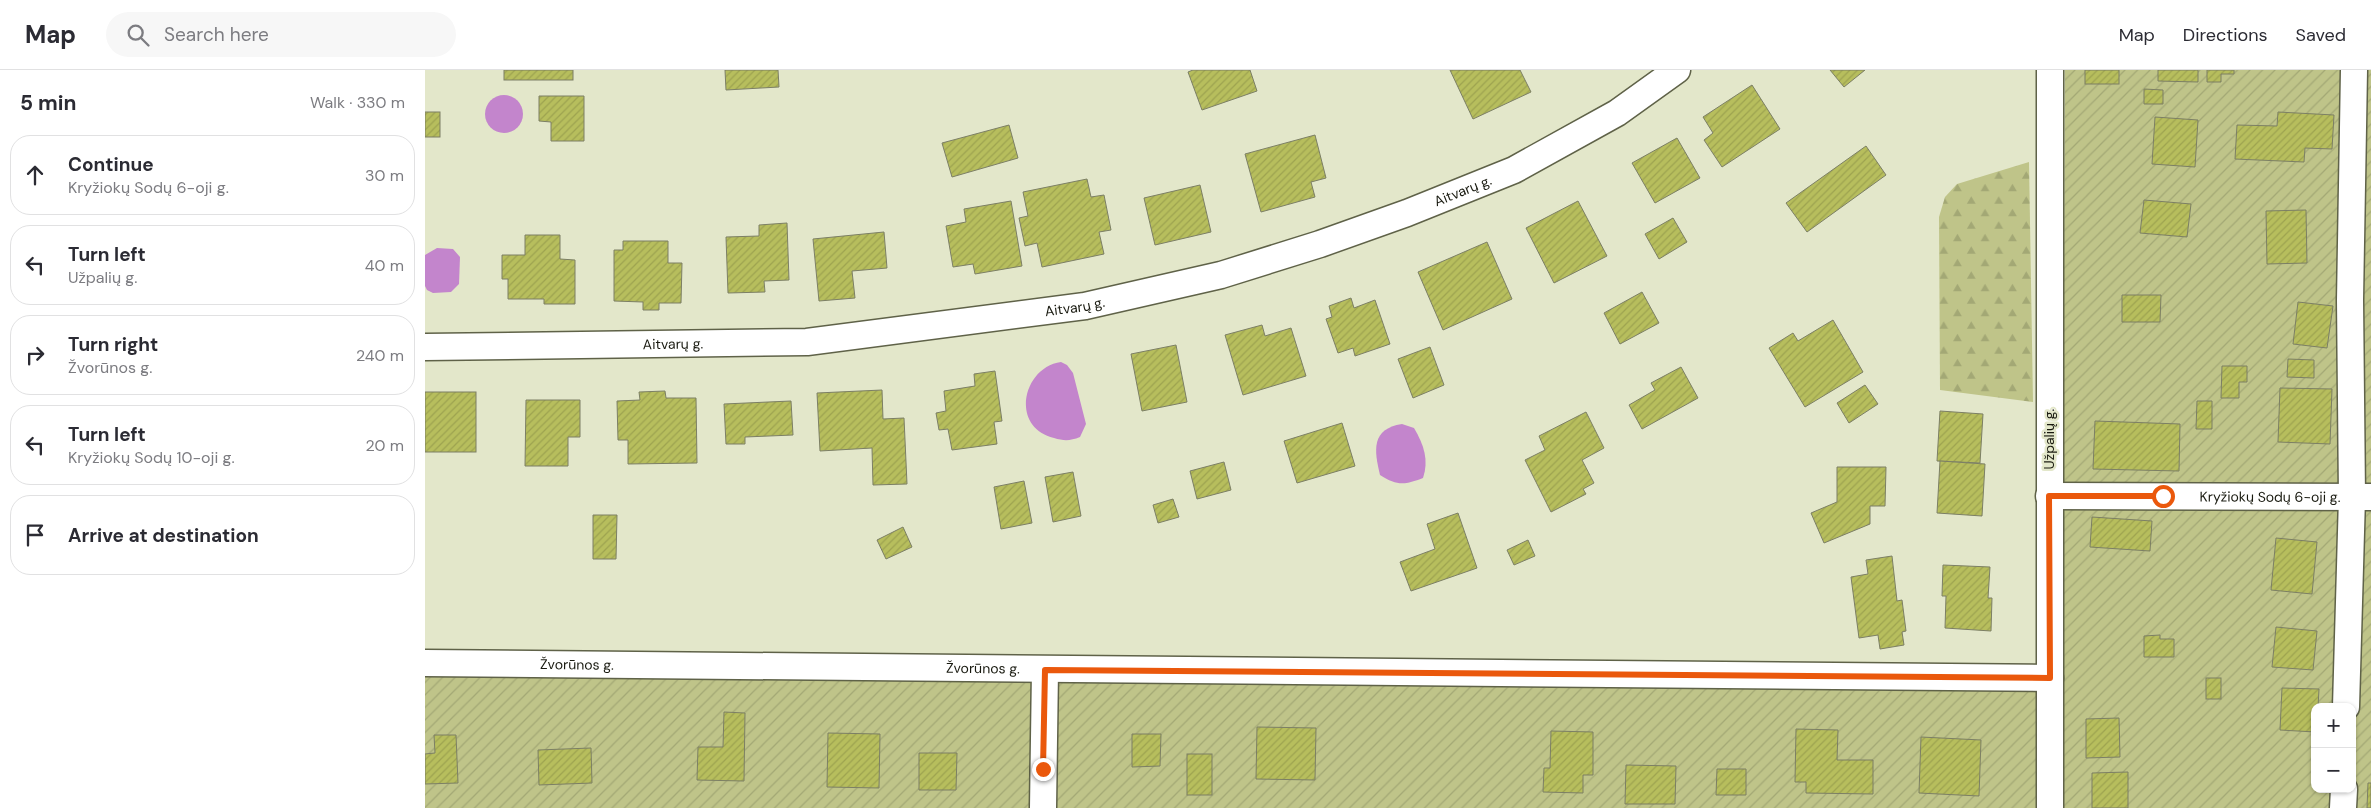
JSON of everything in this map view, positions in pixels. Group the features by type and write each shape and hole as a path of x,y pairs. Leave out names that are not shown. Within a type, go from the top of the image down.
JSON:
{"street":[{"name":"Aitvarų g.","path":"425,348 807,342 1085,306 1221,275 1320,244 1416,210 1514,170 1617,113 1677,70"},
{"name":"Užpalių g.","path":"2050,70 2050,808"},
{"path":"2346,703 2362,497 2350,300 2354,70"},
{"name":"Kryžiokų Sodų 6-oji g.","path":"2049,496 2362,497"},
{"name":"Žvorūnos g.","path":"425,663 2050,678"},
{"path":"1043,808 1045,670"},
{"path":"2343,808 2344,793"}],"green space":[{"path":"2065,70 2371,70 2371,808 425,808 425,669 1045,670 2062,665"},
{"path":"2029,162 2033,402 1940,390 1939,217 1945,197 1957,184"}],"shaded area":[{"path":"504,95 518,100 523,114 518,128 504,133 490,128 485,114 490,100"},
{"path":"437,248 453,249 460,257 459,284 451,292 433,293 427,290 425,286 425,255"},
{"path":"1061,362 1067,365 1073,373 1086,424 1080,437 1070,440 1054,438 1040,432 1031,422 1026,410 1026,398 1030,385 1038,374 1048,366"},
{"path":"1402,424 1414,428 1423,447 1426,465 1423,478 1411,482 1396,483 1380,475 1376,449 1380,436 1385,431"}],"building":[{"path":"504,70 573,70 573,80 504,80"},
{"path":"725,70 778,70 779,87 726,90"},
{"path":"1193,70 1250,70 1257,91 1202,110 1188,72"},
{"path":"1450,70 1520,70 1531,92 1473,119"},
{"path":"1830,70 1865,70 1844,87"},
{"path":"2085,70 2119,70 2119,84 2085,84"},
{"path":"2158,70 2198,70 2198,82 2158,81"},
{"path":"2207,70 2234,70 2234,74 2221,74 2221,82 2207,82"},
{"path":"1752,85 1780,129 1722,167 1704,140 1713,133 1703,117"},
{"path":"2144,89 2163,90 2163,104 2144,104"},
{"path":"539,96 584,96 584,141 551,141 551,122 539,121"},
{"path":"425,112 440,112 440,137 425,137"},
{"path":"2278,112 2334,115 2332,149 2305,148 2304,162 2235,159 2237,125 2277,126"},
{"path":"2155,117 2198,120 2195,167 2152,164"},
{"path":"1009,125 1018,158 952,177 942,143"},
{"path":"1315,135 1326,178 1311,182 1315,197 1261,212 1245,154"},
{"path":"1677,138 1700,178 1655,203 1632,163"},
{"path":"1866,146 1886,175 1807,232 1786,203"},
{"path":"1087,179 1091,197 1104,195 1111,230 1099,232 1104,254 1042,267 1037,243 1025,246 1019,218 1028,216 1023,192"},
{"path":"1200,185 1211,232 1155,245 1144,198"},
{"path":"2144,200 2191,204 2187,237 2140,233"},
{"path":"1011,201 1022,266 975,274 973,264 953,267 946,226 966,222 964,209"},
{"path":"1578,201 1607,256 1554,283 1526,228"},
{"path":"2306,210 2307,263 2267,264 2266,211"},
{"path":"1673,218 1687,242 1659,259 1645,234"},
{"path":"787,223 789,280 764,281 765,292 728,293 726,237 759,236 759,225"},
{"path":"884,232 887,268 852,271 855,298 819,301 813,239"},
{"path":"525,235 560,235 560,259 575,260 575,304 544,304 544,299 508,299 508,279 502,279 502,255 525,255"},
{"path":"623,241 668,241 668,263 682,263 681,303 659,303 659,310 643,310 643,302 614,301 614,250 623,250"},
{"path":"1487,242 1512,299 1443,330 1418,272"},
{"path":"1642,292 1659,323 1620,344 1604,313"},
{"path":"2122,295 2161,295 2160,322 2122,322"},
{"path":"1351,298 1354,308 1375,300 1390,344 1355,356 1353,348 1338,353 1326,319 1332,317 1329,306"},
{"path":"2298,302 2333,306 2327,348 2293,344"},
{"path":"1833,320 1863,372 1805,407 1769,348 1793,333 1798,341"},
{"path":"1262,325 1265,336 1291,328 1306,376 1243,395 1225,335"},
{"path":"1176,345 1187,402 1142,411 1131,354"},
{"path":"1430,347 1444,385 1413,398 1398,359"},
{"path":"2288,359 2314,360 2314,378 2287,377"},
{"path":"2222,366 2247,366 2247,382 2239,382 2239,398 2221,398"},
{"path":"1681,367 1698,398 1642,429 1629,405 1655,390 1651,383"},
{"path":"995,371 1002,421 994,422 997,444 952,450 948,429 939,430 936,413 946,411 944,391 975,386 974,374"},
{"path":"1865,385 1878,404 1849,423 1837,403"},
{"path":"2280,388 2332,389 2330,444 2278,442"},
{"path":"882,390 883,419 904,418 907,484 873,485 872,448 820,451 817,393"},
{"path":"665,391 666,398 696,398 697,463 628,464 628,440 618,440 617,401 640,400 639,392"},
{"path":"425,392 476,392 476,452 425,452"},
{"path":"526,400 580,400 580,437 568,437 568,466 525,466"},
{"path":"791,401 793,435 745,437 745,444 726,444 724,404"},
{"path":"2197,401 2212,401 2212,429 2196,429"},
{"path":"1940,411 1983,414 1980,463 1937,461"},
{"path":"1586,412 1604,448 1582,460 1594,483 1583,489 1586,494 1551,512 1525,460 1545,450 1539,436"},
{"path":"2095,421 2180,424 2179,471 2093,469"},
{"path":"1342,423 1355,466 1297,483 1284,441"},
{"path":"1940,461 1985,464 1982,516 1937,513"},
{"path":"1224,462 1231,490 1197,499 1190,471"},
{"path":"1837,467 1886,467 1885,506 1870,506 1870,524 1824,543 1811,513 1837,502"},
{"path":"1073,472 1081,516 1053,522 1045,477"},
{"path":"1024,481 1032,523 1001,529 994,487"},
{"path":"1173,499 1179,517 1158,523 1153,505"},
{"path":"1458,513 1477,568 1411,591 1400,562 1435,549 1427,524"},
{"path":"593,515 617,515 616,559 593,559"},
{"path":"2092,517 2152,521 2150,551 2090,547"},
{"path":"903,527 912,547 886,559 877,540"},
{"path":"2276,538 2317,542 2312,594 2271,590"},
{"path":"1528,540 1535,556 1514,565 1507,550"},
{"path":"1892,556 1897,601 1902,600 1906,631 1902,632 1904,645 1880,649 1878,635 1859,638 1851,577 1868,574 1866,560"},
{"path":"1943,565 1990,567 1988,598 1992,598 1991,631 1945,628 1946,596 1942,596"},
{"path":"2276,627 2317,631 2313,670 2272,667"},
{"path":"2160,635 2160,639 2174,639 2174,657 2144,657 2144,636"},
{"path":"2206,678 2221,678 2221,699 2206,699"},
{"path":"2282,688 2319,689 2318,703 2311,703 2311,732 2280,730"},
{"path":"724,712 745,713 744,781 697,780 698,747 723,747"},
{"path":"2119,718 2120,757 2086,758 2086,719"},
{"path":"1257,727 1316,728 1315,780 1256,779"},
{"path":"1796,729 1838,730 1837,760 1873,760 1873,794 1806,793 1806,782 1795,782"},
{"path":"1551,731 1593,732 1593,775 1583,775 1583,793 1543,792 1544,768 1550,768"},
{"path":"828,733 880,734 879,788 827,787"},
{"path":"1132,734 1161,734 1160,766 1132,767"},
{"path":"434,735 456,735 458,783 425,784 425,754 435,753"},
{"path":"1921,737 1981,740 1979,796 1919,793"},
{"path":"591,748 592,783 539,785 538,750"},
{"path":"919,753 957,753 956,790 919,790"},
{"path":"1187,754 1212,754 1212,795 1187,795"},
{"path":"1626,765 1676,766 1675,804 1625,804"},
{"path":"1717,769 1746,769 1746,795 1716,795"},
{"path":"2128,772 2128,808 2092,808 2092,773"},
{"path":"2368,783 2371,783 2371,808 2367,808"}],"route":[{"path":"1043,769 1045,670 2050,678 2049,496 2163,496"}]}
